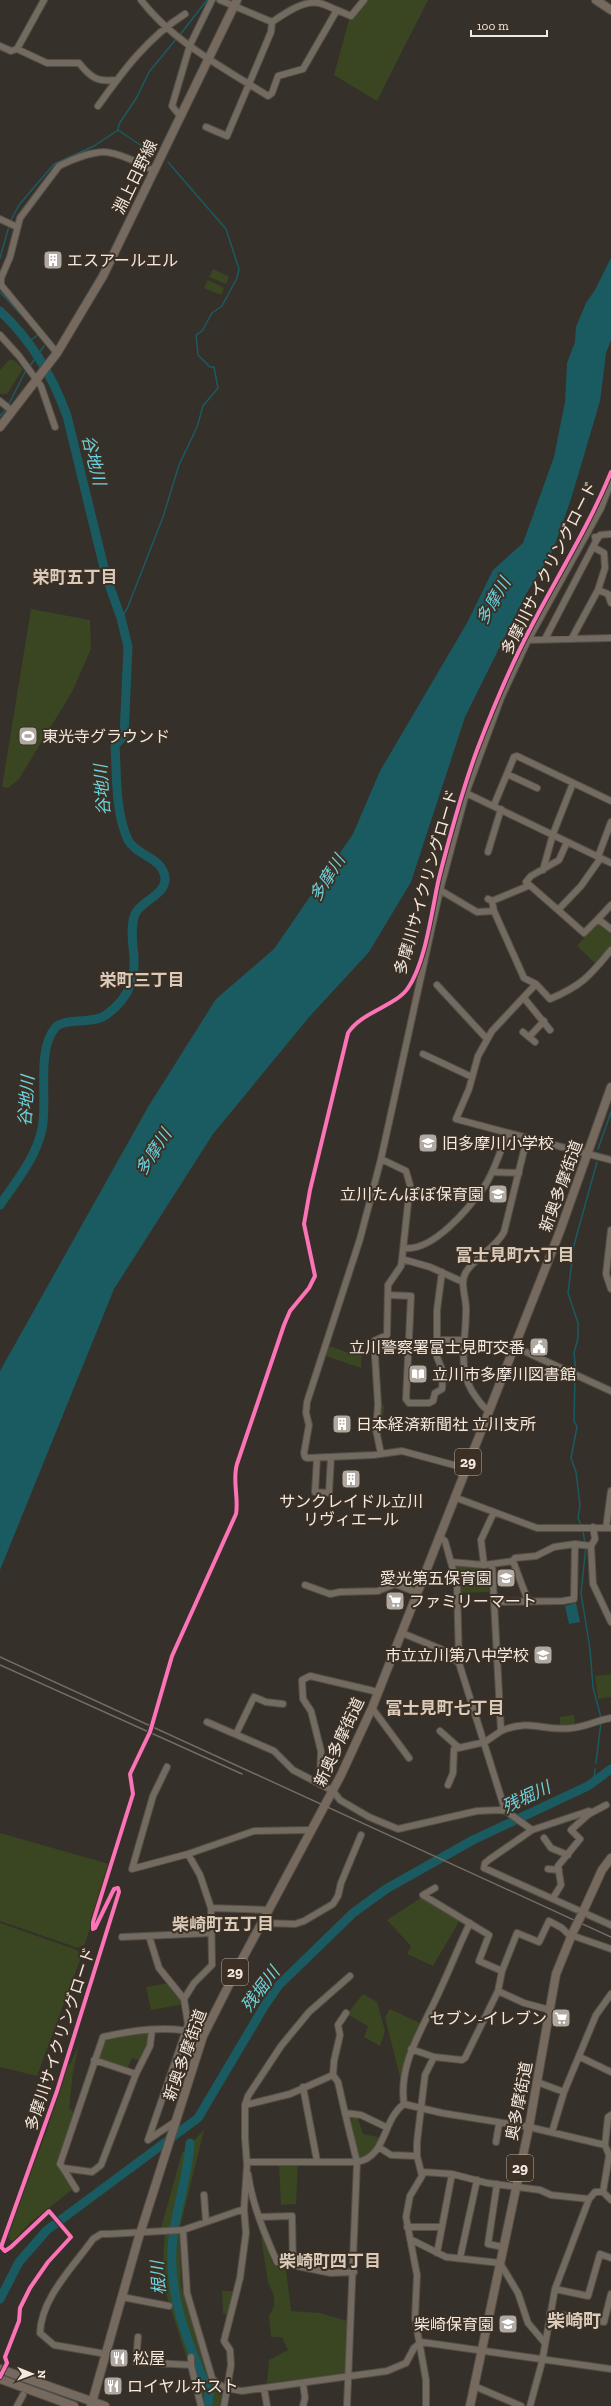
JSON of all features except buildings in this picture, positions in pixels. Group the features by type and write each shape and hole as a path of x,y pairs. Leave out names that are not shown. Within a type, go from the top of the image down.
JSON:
{"main road":[{"path":"596,0 611,10"},
{"name":"淵上日野線","path":"37,379 57,353 103,276 235,3"},
{"path":"0,427 37,379"},
{"name":"新奥多摩街道","path":"92,2404 141,2233 176,2122 211,2019 310,1830 333,1791 372,1708 513,1346 560,1231 611,1087"},
{"name":"奥多摩街道","path":"470,2406 529,2127 558,1967 602,1870 611,1858"},
{"path":"0,2369 92,2404 105,2406"},
{"path":"0,2379 74,2406"}],"street":[{"path":"16,49 44,0"},
{"path":"141,0 153,15 179,37 268,96 272,93 278,76 303,69 337,10"},
{"path":"180,116 172,106 190,45 212,0"},
{"path":"220,0 235,3 272,22"},
{"path":"272,22 296,8 318,1 351,16 364,0"},
{"path":"98,106 116,80 150,40 166,26 185,14"},
{"path":"206,127 227,136 271,32 272,22"},
{"path":"0,46 11,51 16,49 47,63 79,63 91,78 106,81 116,80"},
{"path":"57,353 2,285 1,278 10,257 12,225 59,166 69,161 103,152 147,166 154,171"},
{"path":"0,219 12,225"},
{"path":"0,335 20,356 37,379 41,386 55,427"},
{"path":"0,401 12,411"},
{"path":"465,1468 409,1451 317,1458 305,1457 309,1425 306,1413 308,1394 360,1239 381,1159 440,890 466,793 501,698 528,640 600,508 611,482"},
{"path":"545,639 593,547 595,539 600,535 611,534"},
{"path":"572,638 598,590 605,568 604,553 593,547"},
{"path":"598,590 608,594 611,603"},
{"path":"528,640 611,638"},
{"path":"494,805 514,757 517,756 611,801"},
{"path":"507,774 537,788"},
{"path":"543,870 553,834 573,783"},
{"path":"468,794 494,805 600,859 611,863"},
{"path":"488,852 502,809"},
{"path":"558,910 581,886 600,859 599,854 611,822"},
{"path":"567,842 559,860 531,876 526,882 528,886 584,933 611,905"},
{"path":"528,886 490,900 524,978 536,984 550,999 574,989 595,970 611,950"},
{"path":"440,890 477,912 494,911"},
{"path":"598,919 611,929"},
{"path":"536,984 492,1031 487,1039 478,1056 472,1077 456,1119 611,1160"},
{"path":"437,985 487,1039"},
{"path":"524,998 550,1030"},
{"path":"529,1037 544,1021"},
{"path":"523,1032 535,1042"},
{"path":"424,1054 472,1077"},
{"path":"404,1248 419,1247 432,1240 463,1212 485,1186 508,1133"},
{"path":"488,1410 483,1407 466,1383 463,1340 466,1311 463,1282 466,1272 500,1240 519,1173 527,1138"},
{"path":"381,1159 400,1166 408,1175 410,1185 402,1259 400,1266 388,1285 387,1335 374,1341 378,1404 376,1408 376,1430 381,1454"},
{"path":"492,1172 519,1173"},
{"path":"611,1230 606,1274 611,1289"},
{"path":"402,1259 442,1272 463,1282"},
{"path":"388,1295 411,1296 406,1399 409,1402 429,1403 433,1401 435,1393 442,1389 443,1372 437,1357 437,1310 442,1272"},
{"path":"437,1340 463,1340"},
{"path":"513,1346 611,1391"},
{"path":"317,1458 315,1492 329,1493 331,1457"},
{"path":"454,1497 537,1528 609,1528 611,1491"},
{"path":"484,1565 481,1540 494,1512"},
{"path":"451,1562 484,1565 513,1561 515,1558 536,1556 554,1548 574,1544 588,1545 595,1539 594,1527"},
{"path":"439,1536 445,1541 457,1590 456,1622 459,1663 485,1742 505,1811"},
{"path":"574,1544 574,1599"},
{"path":"588,1545 593,1584 611,1622"},
{"path":"513,1561 528,1601"},
{"path":"492,1564 501,1731"},
{"path":"305,1585 330,1594 378,1590 395,1584 418,1593"},
{"path":"494,1602 581,1598"},
{"path":"402,1633 441,1649 459,1663"},
{"path":"320,1784 321,1751 311,1711 303,1699 302,1680 310,1676 378,1692"},
{"path":"236,1734 254,1697 266,1702 283,1704"},
{"path":"372,1708 410,1758"},
{"path":"448,1785 453,1772 454,1749 458,1747 485,1742 501,1731 526,1724 552,1728 572,1728 611,1718"},
{"path":"207,1722 274,1751 293,1770 333,1791 340,1800 351,1808 398,1829 477,1811 505,1811 529,1828"},
{"path":"440,1731 458,1747"},
{"path":"167,1767 153,1796 132,1869 188,1854 254,1831 310,1830"},
{"path":"609,1804 565,1821 529,1828 485,1863 484,1868 611,1925"},
{"path":"553,1898 561,1885 558,1866 580,1839 571,1830 589,1814 609,1804"},
{"path":"262,1923 295,1924 304,1922 333,1904 338,1896 341,1883 361,1835"},
{"path":"544,1838 551,1848 568,1855"},
{"path":"184,2000 194,1983 212,1965 212,1908 200,1875 188,1854"},
{"path":"548,1869 559,1870"},
{"path":"435,1888 423,1895 489,1935 479,1961 502,1971"},
{"path":"212,1908 269,1910"},
{"path":"411,2050 434,2056 462,2060 465,2058 498,1991 502,1971 517,1933 539,1942 549,1921 611,1950"},
{"path":"404,2104 402,2087 411,2050 440,1990 457,1948 470,1923"},
{"path":"122,1937 212,1933"},
{"path":"149,1936 159,1968 184,2000 188,2024 148,2140 176,2122"},
{"path":"350,1976 309,2012 281,2046 250,2090 246,2104 245,2138 251,2190 277,2262 331,2273 354,2272"},
{"path":"498,1991 524,2003 550,2010"},
{"path":"552,2132 564,2092 580,2057 596,2015 611,1994"},
{"path":"346,2013 338,2025 340,2035 334,2061 333,2075 338,2082 344,2113 357,2162 354,2272 347,2406"},
{"path":"62,2168 92,2172 101,2165 136,2074 150,2046 152,2030"},
{"path":"76,2189 60,2164 103,2037 152,2030 187,2030 197,2034"},
{"path":"426,2406 426,2380 421,2342 415,2318 417,2274 407,2227 408,2203 421,2180 423,2172 417,2156 425,2075 434,2056"},
{"path":"580,2057 611,2072"},
{"path":"94,2060 136,2074"},
{"path":"246,2104 271,2100 290,2094 333,2075"},
{"path":"537,2082 564,2092"},
{"path":"303,2087 317,2161"},
{"path":"247,2164 363,2161 380,2148 386,2127 395,2110 404,2104 499,2124 529,2127 605,2145"},
{"path":"344,2113 361,2115 386,2127"},
{"path":"603,2192 610,2158 605,2145 608,2117 611,2115"},
{"path":"496,2142 499,2124"},
{"path":"380,2148 391,2155 417,2156"},
{"path":"224,2406 231,2365 230,2350 224,2341 240,2278 246,2233 244,2209 247,2164"},
{"path":"423,2172 452,2174 497,2184 540,2190 551,2195 589,2199"},
{"path":"437,2253 452,2174"},
{"path":"460,2258 477,2180"},
{"path":"497,2184 488,2244 503,2247"},
{"path":"530,2406 543,2359 555,2289 589,2199 595,2192 603,2192 611,2200"},
{"path":"204,2195 206,2222"},
{"path":"106,2354 50,2344 40,2333 40,2324 55,2291 93,2239 101,2234 183,2230 244,2209"},
{"path":"260,2217 292,2216 293,2265"},
{"path":"407,2227 441,2228"},
{"path":"183,2230 188,2293 193,2314 212,2378 216,2383 226,2388 242,2391 387,2371 406,2363 414,2348 421,2342 611,2369"},
{"path":"410,2240 446,2257 500,2263 518,2293 528,2323 545,2343"},
{"path":"555,2289 588,2296 600,2254 611,2258"},
{"path":"550,2313 604,2322 611,2294"},
{"path":"122,2298 169,2306"},
{"path":"138,2337 136,2362 191,2365"},
{"path":"191,2357 191,2365 201,2406"},
{"path":"303,2383 305,2398 303,2406"},
{"path":"474,2386 521,2406"},
{"path":"264,2388 267,2406"},
{"path":"17,2406 23,2395"}],"green space":[{"path":"366,0 428,0 377,101 334,75 349,20"},
{"path":"213,269 229,277 226,284 209,277"},
{"path":"208,280 224,288 221,295 204,288"},
{"path":"9,360 14,360 23,369 7,394 0,394 0,370"},
{"name":"東光寺グラウンド","path":"31,609 90,620 91,649 72,692 19,779 8,788 2,787"},
{"path":"598,922 611,932 611,947 596,964 577,946"},
{"path":"327,1345 349,1353 362,1349 361,1368 323,1355"},
{"path":"380,1405 384,1405 381,1440 378,1427"},
{"path":"458,1566 488,1569 489,1592 461,1593 456,1568"},
{"path":"611,1674 611,1697 598,1699 595,1676"},
{"path":"574,1715 575,1726 560,1726 560,1717"},
{"path":"0,1833 109,1864 85,1944 78,1948 0,1921"},
{"path":"422,1897 460,1920 433,1966 407,1954 411,1946 387,1920"},
{"path":"0,1923 77,1950 81,1957 37,2076 0,2067"},
{"path":"169,1983 184,2004 151,2010 146,1987"},
{"path":"363,1994 377,2002 385,2031 380,2046 364,2037 368,2026 347,2014"},
{"path":"390,2009 422,2024 409,2049 401,2081 385,2017"},
{"path":"146,2031 149,2034 148,2046 140,2061 132,2058 127,2069 97,2059 105,2038"},
{"path":"79,2045 73,2071 69,2109 75,2113 58,2164 73,2189 30,2223 14,2240 10,2240 7,2234 47,2130 68,2063 70,2064"},
{"path":"346,2116 357,2116 363,2134 382,2138 379,2146 370,2156 357,2160"},
{"path":"204,2130 180,2227 181,2286 211,2378 222,2391 220,2406 202,2406 162,2281 165,2228 161,2228 182,2153"},
{"path":"279,2163 298,2164 296,2204 281,2205"},
{"path":"261,2237 263,2237 273,2264 281,2265 286,2269 291,2311 320,2313 347,2321 347,2374 267,2383 269,2360 288,2350 282,2337 271,2337 269,2316 274,2306 274,2296 268,2282"},
{"path":"222,2291 235,2291 228,2314 223,2314"}],"water":[{"name":"多摩川","path":"611,258 611,340 606,353 600,401 571,499 553,550 526,594 465,717 411,882 369,952 310,1016 213,1134 114,1289 0,1570 0,1371 148,1107 216,999 274,949 353,834 380,771 467,623 493,570 523,543 554,457 565,402 567,363 575,342 576,327 586,303 595,290"},
{"path":"576,1603 580,1622 569,1624 565,1606"}],"waterway":[{"path":"179,36 207,0"},
{"path":"118,130 119,124 137,97 149,72 177,38"},
{"path":"118,130 155,155"},
{"path":"10,222 19,205 54,164 94,146 118,130"},
{"path":"121,618 127,609 163,517 179,465 197,427 203,406 218,388 214,367 210,367 198,355 196,335 202,331 212,313 222,306 237,278 239,269 226,229 168,162"},
{"path":"0,258 9,226"},
{"path":"0,292 26,320"},
{"name":"谷地川","path":"0,311 22,334 40,360 55,387 67,416 106,576 121,618 128,647 124,736 115,745 117,794 121,817 128,840 137,850 160,865 165,878 162,889 138,909 135,914 132,930 134,958 133,977 127,993 115,1008 106,1015 93,1020 71,1022 59,1025 55,1028 49,1038 44,1063 44,1118 39,1140 25,1169 0,1205"},
{"path":"27,343 39,334"},
{"name":"谷地川","path":"29,367 44,346"},
{"path":"8,406 26,370"},
{"path":"0,416 6,409"},
{"path":"598,1149 611,1112"},
{"path":"576,1372 574,1353 578,1338 578,1323 568,1293 574,1245 597,1162"},
{"path":"575,1376 574,1421 577,1427 571,1458 576,1472 580,1505 578,1518 581,1525"},
{"path":"583,1531 585,1543"},
{"path":"586,1546 581,1593 590,1649 593,1687 601,1718"},
{"path":"596,1763 601,1722"},
{"path":"594,1781 595,1769"},
{"name":"残堀川","path":"0,2299 19,2262 47,2230 198,2118 265,2005 279,1985 353,1913 386,1889 473,1840 588,1786 611,1769"},
{"name":"根川","path":"190,2143 187,2167 173,2237 173,2278 180,2317 209,2393 208,2406"}],"railway":[{"path":"0,1657 611,1937"},
{"path":"0,1665 242,1774"},
{"path":"0,2372 96,2406"}],"cycle path":[{"name":"多摩川サイクリングロード","path":"0,2377 7,2363 5,2357 19,2321 20,2308 30,2288 48,2262 71,2237 49,2211 11,2247 5,2251 1,2247 57,2091 119,1892 118,1888 114,1889 95,1928 93,1929 93,1922 133,1794 130,1774 150,1732 172,1656 236,1514 237,1501 235,1477 237,1464 284,1325 290,1311 309,1288 315,1276 304,1224 310,1190 348,1033 361,1020 403,994 414,977 424,950 439,878 452,829 466,781 483,734 523,642 593,512 611,472"}],"place":[{"name":"エスアールエル","path":"53,260"},
{"name":"東光寺グラウンド","path":"28,736"},
{"name":"旧多摩川小学校","path":"428,1143"},
{"name":"立川たんぽぽ保育園","path":"498,1194"},
{"name":"立川警察署富士見町交番","path":"539,1347"},
{"name":"立川市多摩川図書館","path":"418,1374"},
{"name":"日本経済新聞社 立川支所","path":"342,1424"},
{"name":"サンクレイドル立川 リヴィエール","path":"351,1479"},
{"name":"愛光第五保育園","path":"506,1578"},
{"name":"ファミリーマート","path":"395,1601"},
{"name":"市立立川第八中学校","path":"543,1655"},
{"name":"セブン-イレブン","path":"561,2018"},
{"name":"柴崎保育園","path":"508,2324"},
{"name":"松屋","path":"119,2358"},
{"name":"ロイヤルホスト","path":"113,2386"}],"district":[{"name":"栄町五丁目","path":"75,577"},
{"name":"栄町三丁目","path":"142,980"},
{"name":"富士見町六丁目","path":"515,1255"},
{"name":"富士見町七丁目","path":"445,1708"},
{"name":"柴崎町五丁目","path":"223,1924"},
{"name":"柴崎町四丁目","path":"330,2261"},
{"name":"柴崎町","path":"574,2321"}]}
